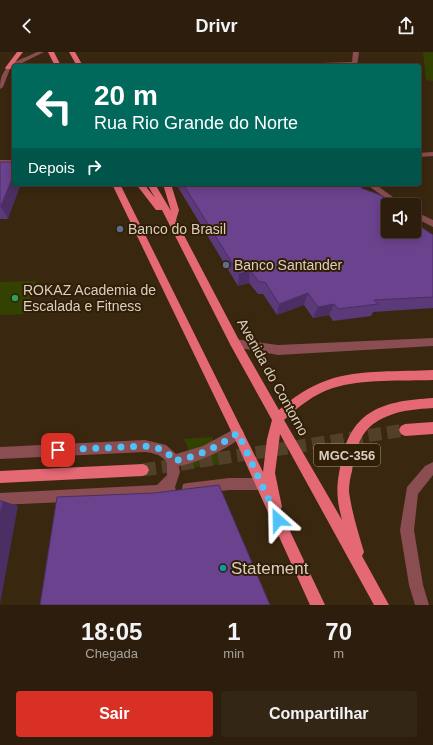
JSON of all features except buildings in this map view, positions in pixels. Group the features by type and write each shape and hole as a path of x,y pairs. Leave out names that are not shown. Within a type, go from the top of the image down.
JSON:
{"main road":[{"path":"8,68 20,52"},
{"path":"51,52 57,64"},
{"path":"72,52 79,64"},
{"path":"117,186 238,433 318,605"},
{"path":"141,186 156,206 172,220 175,210 168,186"},
{"name":"Avenida do Contorno","path":"152,186 172,220 235,343 382,605"},
{"path":"278,520 269,473 272,439 278,418 296,401 330,384 354,379 433,375"},
{"name":"MGC-356","path":"359,564 343,492 347,451 362,424 382,411 414,404 433,403"},
{"path":"405,430 433,428"},
{"path":"0,477 142,470"}],"street":[{"path":"16,64 41,52"},
{"path":"354,64 356,52"},
{"path":"0,87 8,68 12,66"},
{"path":"421,155 433,154"},
{"path":"0,162 12,162"},
{"path":"373,186 390,198"},
{"path":"421,218 433,224"},
{"path":"235,343 278,350 433,342"},
{"path":"173,461 186,459 211,450 238,433"},
{"path":"0,453 145,446 161,449 168,453 173,461 175,471 173,480 159,492"},
{"path":"422,605 416,585 407,530 412,492 429,470 433,468"},
{"path":"0,499 159,492 230,484 261,484"}],"green space":[{"path":"423,52 433,52 433,81 426,80"},
{"name":"ROKAZ Academia de Escalada e Fitness","path":"36,281 25,314 0,315 0,282"},
{"path":"212,437 223,464 186,468 189,453 183,439"}],"tunnel":[{"path":"143,470 405,430"}],"place":[{"name":"Banco do Brasil","path":"120,229"},
{"name":"Banco Santander","path":"226,265"},
{"name":"ROKAZ Academia de Escalada e Fitness","path":"15,298"},
{"name":"Statement","path":"223,568"}],"route":[{"path":"58,450 145,446 161,449 168,453 173,461 197,456 211,450 238,433 278,520"}]}
